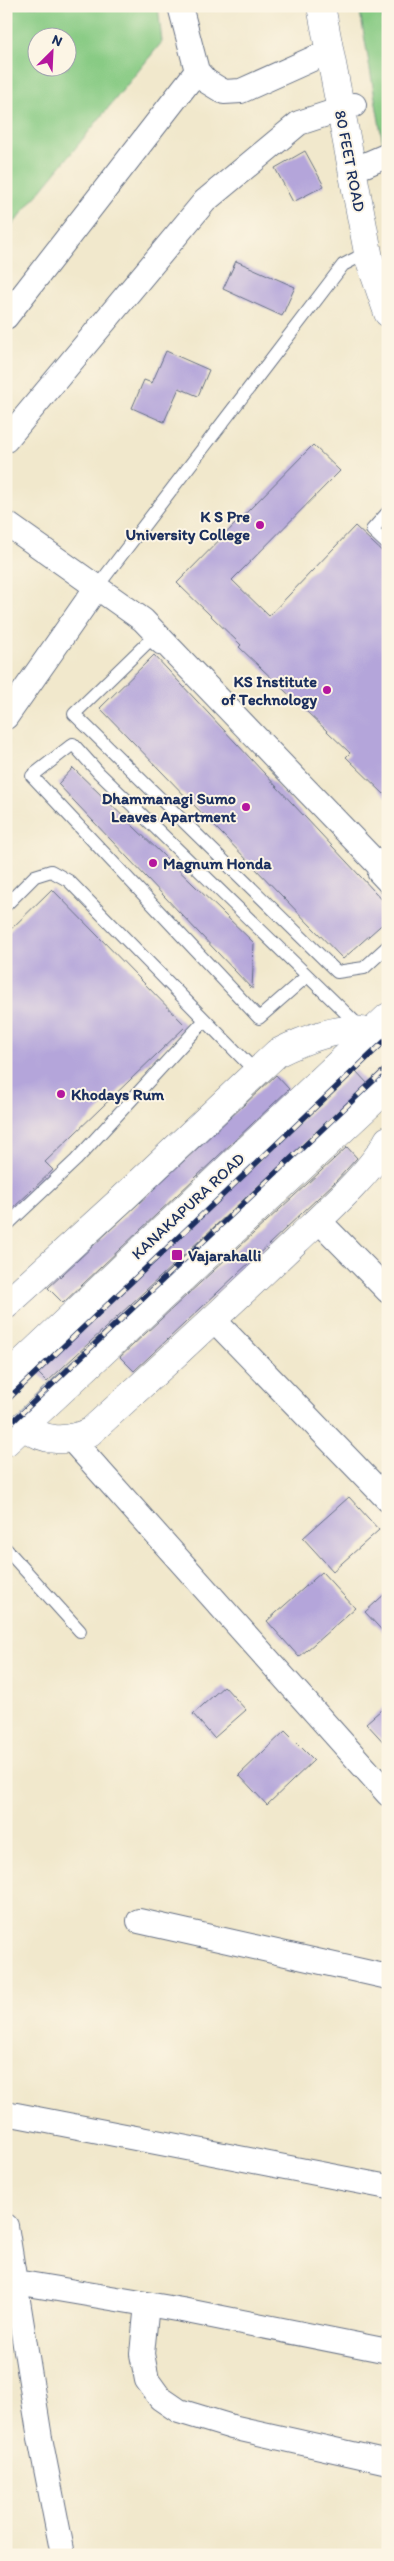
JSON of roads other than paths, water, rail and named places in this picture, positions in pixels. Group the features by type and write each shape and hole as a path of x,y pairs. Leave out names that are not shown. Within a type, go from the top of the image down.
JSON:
{"main road":[{"name":"80 FEET ROAD","path":"321,6 330,51 347,107 377,160 388,271"},
{"name":"80 FEET ROAD","path":"335,6 347,107 368,252 388,313"},
{"path":"6,1305 277,1053 310,1038 373,1026"},
{"name":"KANAKAPURA ROAD","path":"6,1378 373,1026"},
{"path":"12,1434 388,1087"},
{"path":"12,1434 72,1440 90,1432 214,1320 318,1220 381,1154 388,1140"}],"street":[{"path":"180,6 197,71 206,81 224,92 241,91 330,51"},
{"path":"6,317 197,71"},
{"path":"6,440 205,201 299,123 347,107"},
{"path":"6,523 143,620 388,875"},
{"path":"6,717 97,587"},
{"path":"318,1220 388,1291"},
{"path":"214,1320 388,1500"},
{"path":"72,1440 388,1794"},
{"path":"139,1920 388,1977"},
{"path":"6,2113 388,2187"},
{"path":"6,2226 40,2438 63,2555"},
{"path":"16,2282 147,2304 388,2352"},
{"path":"147,2304 142,2354 147,2380 160,2398 179,2411 232,2427 388,2462"}],"lane":[{"path":"97,587 343,265 368,252"},
{"path":"388,512 372,530 388,545"},
{"path":"388,890 150,640 74,714 338,972 364,968 388,946"},
{"path":"308,976 258,1018 32,776 73,744 99,773 308,976 373,1026"},
{"path":"6,905 35,876 51,871 69,881 256,1072"},
{"path":"6,1226 76,1160 205,1020"},
{"path":"6,1549 80,1630"}],"railway":[{"path":"6,1401 388,1038"},
{"path":"6,1428 388,1067"}],"place":[{"name":"K S Pre University College","path":"260,525"},
{"name":"KS Institute of Technology","path":"327,690"},
{"name":"Dhammanagi Sumo Leaves Apartment","path":"246,807"},
{"name":"Magnum Honda","path":"153,863"},
{"name":"Khodays Rum","path":"61,1094"},
{"name":"Vajarahalli","path":"177,1255"}]}
